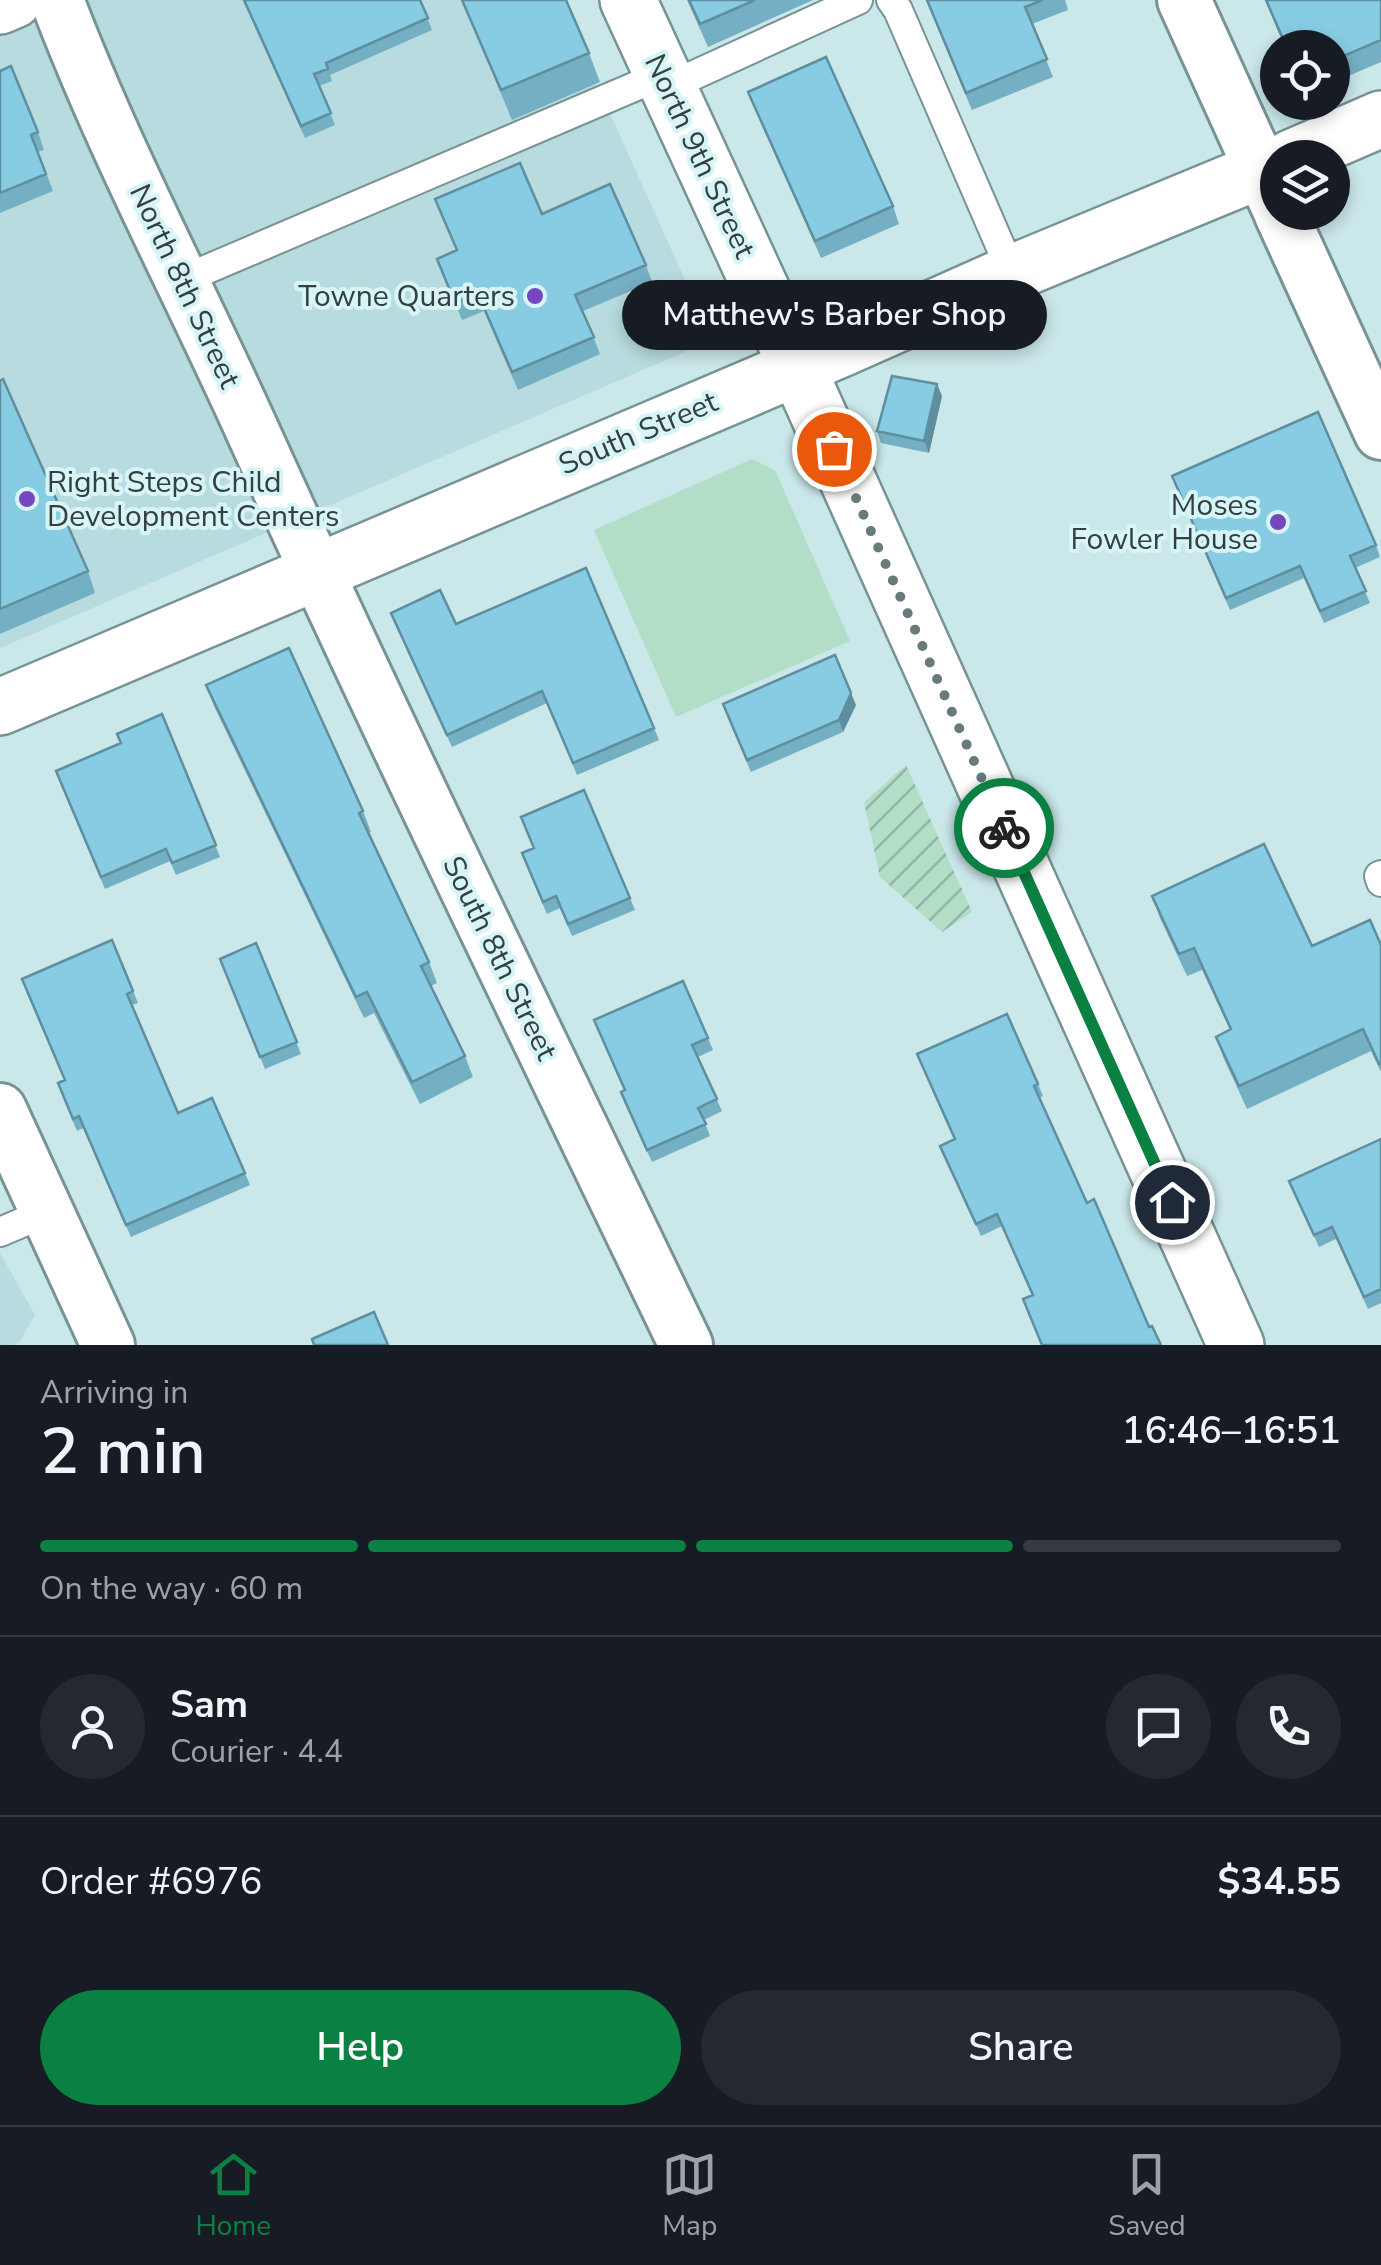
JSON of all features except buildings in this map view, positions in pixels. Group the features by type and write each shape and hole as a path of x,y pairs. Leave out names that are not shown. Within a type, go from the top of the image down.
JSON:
{"main road":[{"path":"0,6 14,0"},
{"name":"North 9th Street","path":"628,0 1236,1345"},
{"name":"South Street","path":"1346,140 1381,119"},
{"name":"South Street","path":"0,706 1012,273 1260,188"}],"street":[{"name":"North 8th Street","path":"56,0 316,572"},
{"path":"1184,0 1260,149"},
{"path":"1297,230 1381,433"},
{"name":"South 8th Street","path":"316,572 686,1345"},
{"path":"0,1110 108,1345"}],"lane":[{"path":"182,280 858,0"},
{"path":"890,0 898,10 1012,273"},
{"path":"0,1232 48,1212"}],"shaded area":[{"path":"0,0 559,0 712,340 0,648"},
{"path":"0,1253 35,1315 14,1345 0,1345"}],"green space":[{"path":"752,459 775,470 850,641 676,717 594,530"},
{"path":"906,765 972,912 942,932 880,877 864,802"}],"way so far":[{"path":"834,449 1004,828"}],"place":[{"name":"Towne Quarters","path":"535,296"},
{"name":"Matthew's Barber Shop","path":"834,449"},
{"name":"Right Steps Child Development Centers","path":"27,499"},
{"name":"Moses Fowler House","path":"1278,522"}],"route":[{"path":"1004,828 1172,1202"}]}
